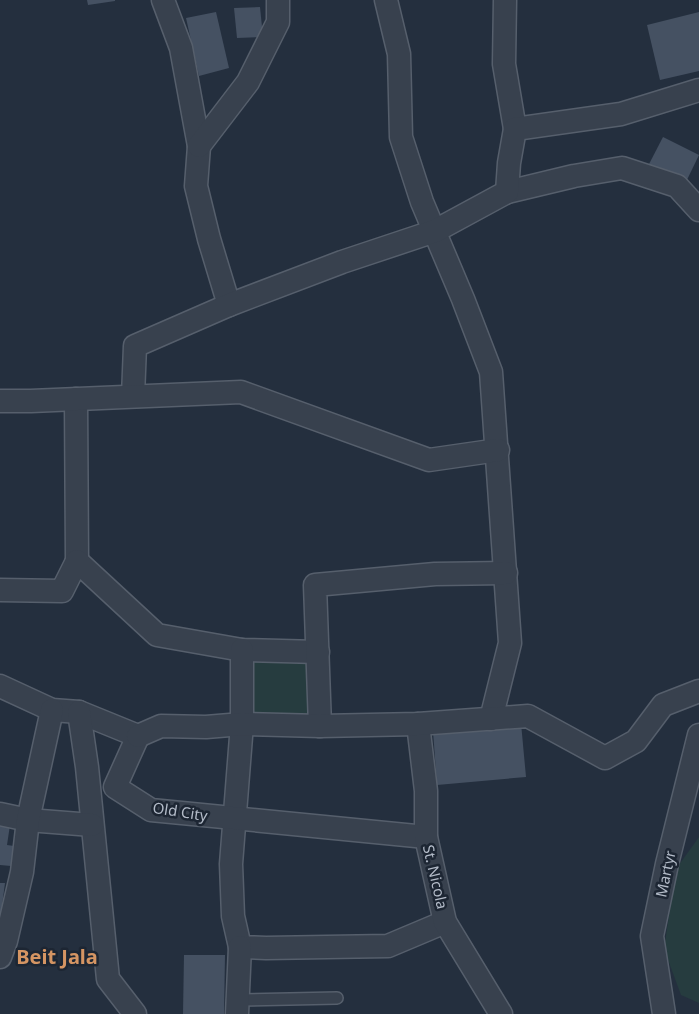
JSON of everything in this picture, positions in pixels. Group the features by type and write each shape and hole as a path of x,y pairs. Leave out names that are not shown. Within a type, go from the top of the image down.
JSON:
{"street":[{"path":"163,0 181,48 199,146 196,186 209,239 229,305"},
{"path":"199,146 248,82 278,22 278,0"},
{"path":"386,0 399,54 401,137 422,202 463,299 491,372 498,450 510,643 490,719"},
{"path":"504,0 504,64 515,129 509,163 507,192"},
{"path":"515,129 621,114 699,90"},
{"path":"133,396 135,346 229,305 342,262 434,231 507,192 574,176 622,168 677,186 699,210"},
{"path":"0,401 30,402 241,392 429,460 498,450"},
{"path":"0,590 62,591 77,561 76,399"},
{"path":"77,561 157,635 242,650 318,652"},
{"path":"320,726 316,585 435,574 506,573"},
{"path":"237,1007 240,947 233,916 231,864 236,820 242,724 242,650"},
{"path":"0,686 52,710 79,712 138,736 161,726 418,724 528,716 605,758 636,741 663,704 699,691"},
{"path":"0,957 6,941 22,872 28,820 52,710"},
{"path":"79,712 108,979 135,1014"},
{"name":"St. Nicola","path":"418,724 426,791 426,837 445,922 501,1014"},
{"name":"Martyr","path":"664,1014 652,936 667,864 699,735"},
{"name":"Old City","path":"138,736 114,787 152,810 236,820 426,837"},
{"path":"0,814 28,820 92,825"},
{"path":"240,947 388,946 445,922"}],"lane":[{"path":"237,1007 337,998"}],"green space":[{"path":"242,650 318,652 320,726 242,724"},
{"path":"699,837 699,1003 681,995 664,949 676,869"}],"building":[{"path":"87,0 115,0 115,1 88,5"},
{"path":"260,7 263,37 237,38 234,8"},
{"path":"216,12 229,68 199,76 186,18"},
{"path":"699,12 699,71 660,80 647,25"},
{"path":"663,137 699,155 684,186 647,168"},
{"path":"521,723 526,777 437,785 433,731"},
{"path":"0,823 10,825 7,845 14,846 11,866 0,865"},
{"path":"0,883 5,883 1,913 0,913"},
{"path":"184,955 225,955 224,1014 183,1014"}],"district":[{"name":"Beit Jala","path":"57,957"}]}
